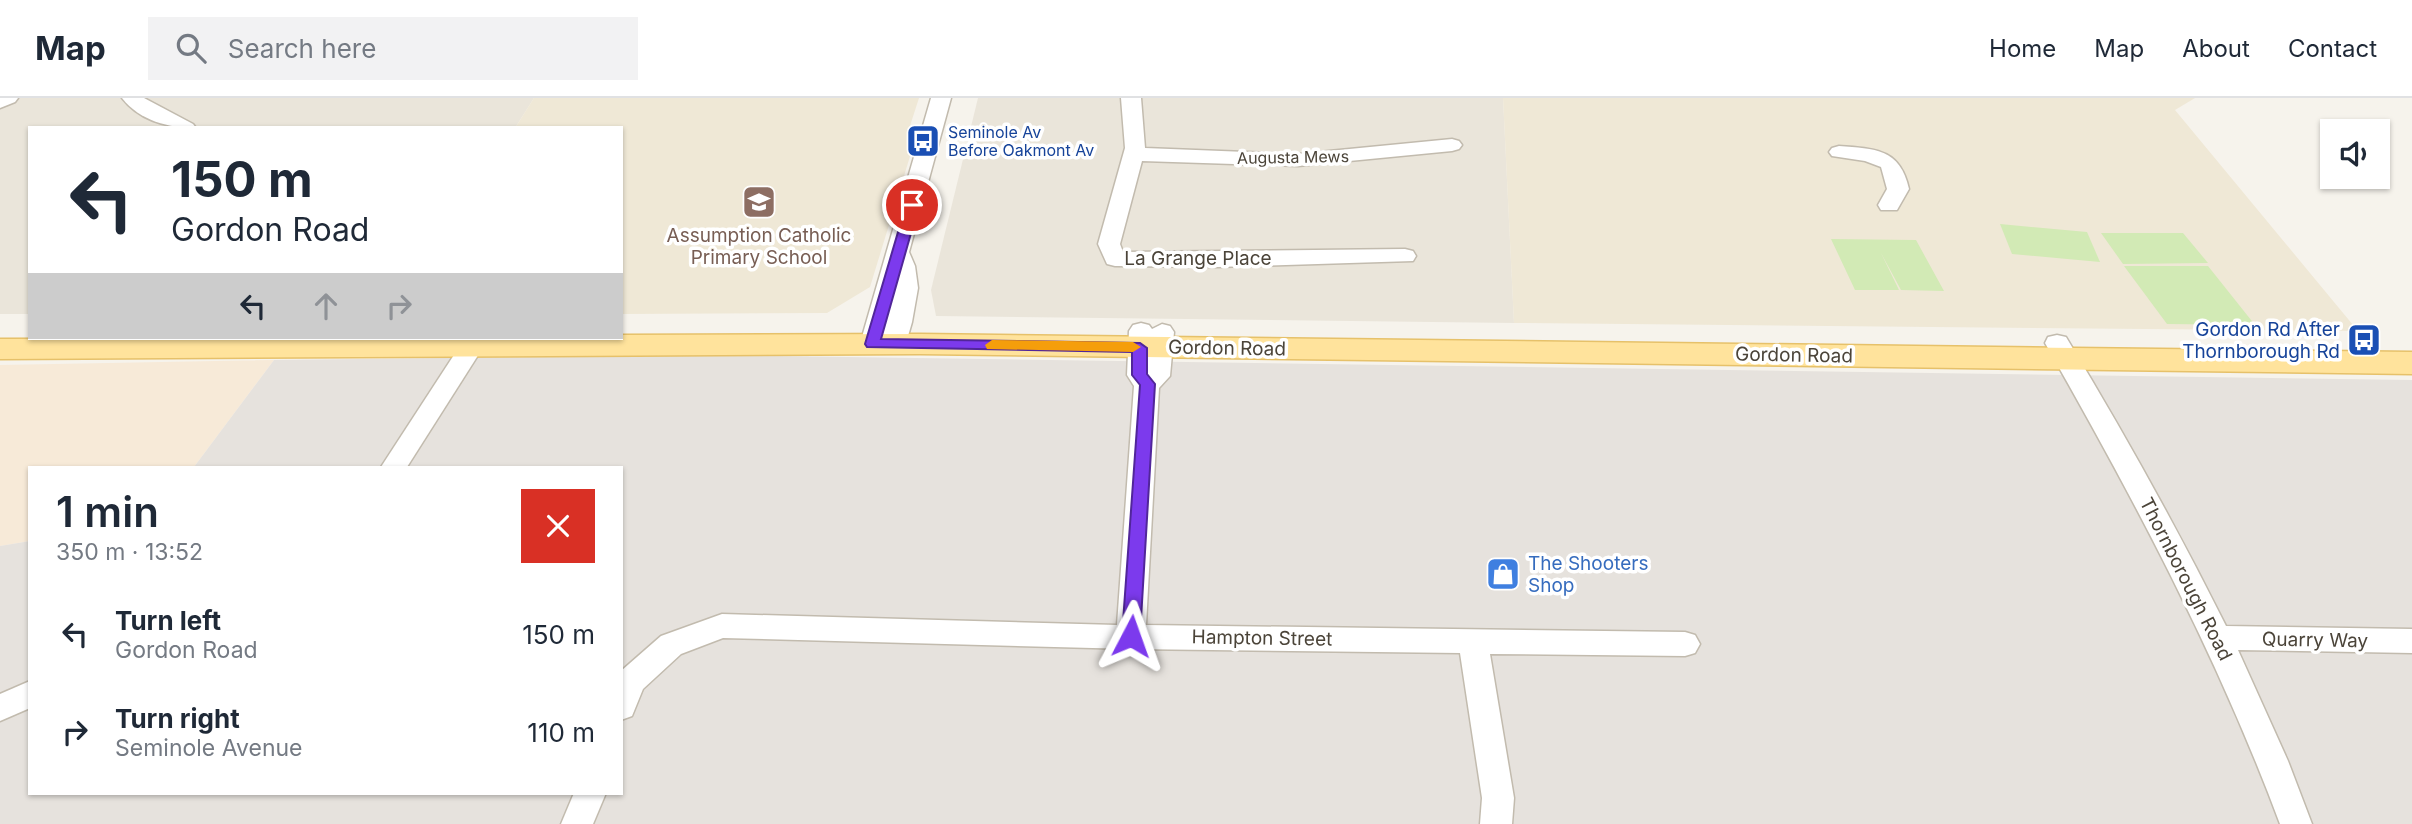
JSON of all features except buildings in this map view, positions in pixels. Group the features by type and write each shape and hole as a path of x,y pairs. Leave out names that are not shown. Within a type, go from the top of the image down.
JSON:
{"main road":[{"name":"Gordon Road","path":"623,329 885,336 2061,351 2412,363"},
{"name":"Gordon Road","path":"0,332 28,338"},
{"name":"Gordon Road","path":"623,339 885,336"},
{"name":"Gordon Road","path":"0,349 30,340"},
{"name":"Gordon Road","path":"61,340 145,343 557,340"},
{"name":"Gordon Road","path":"2061,351 2412,348"}],"street":[{"path":"0,101 8,98"},
{"path":"132,98 144,108 182,126"},
{"name":"La Grange Place","path":"1131,98 1135,148 1109,244 1115,259 1405,256"},
{"path":"885,336 900,253 942,100"},
{"name":"Augusta Mews","path":"1133,154 1298,160 1452,145"},
{"path":"1839,152 1869,155 1889,163 1899,189 1889,205"},
{"path":"1131,636 1147,384 1157,376 1151,339"},
{"path":"395,466 475,341"},
{"name":"Thornborough Road","path":"2061,351 2120,453 2218,638 2279,775 2296,824"},
{"name":"Hampton Street","path":"623,702 631,681 671,645 723,626 1685,645"},
{"name":"Quarry Way","path":"2218,638 2412,642"},
{"path":"1473,642 1498,798 1496,824"},
{"path":"0,708 28,695"},
{"path":"577,824 589,795"}],"shaded area":[{"path":"0,98 534,98 516,126 28,126 28,314 0,314"},
{"name":"Assumption Catholic Primary School","path":"534,98 919,98 909,129 915,140 870,287 827,313 623,314 623,126 516,126"},
{"path":"978,98 1503,98 1514,323 936,316 931,290"},
{"path":"1503,98 2195,98 2175,110 2358,331 1514,323"},
{"path":"712,355 2412,380 2412,824 0,824 0,546 28,541 28,795 623,795 623,466 195,466 274,360"},
{"path":"274,360 195,466 28,466 28,541 0,546 0,365"}],"green space":[{"path":"2000,224 2087,232 2100,262 2012,254"},
{"path":"2101,233 2183,233 2208,263 2123,264"},
{"path":"1831,239 1916,240 1944,291 1901,290 1881,253 1899,290 1855,290"},
{"path":"2124,266 2208,266 2255,325 2167,324"}],"slow traffic":[{"path":"992,345 1133,347"}],"place":[{"name":"Seminole Av Before Oakmont Av","path":"923,141"},
{"name":"Assumption Catholic Primary School","path":"759,202"},
{"name":"Gordon Rd After Thornborough Rd","path":"2364,340"},
{"name":"The Shooters Shop","path":"1503,574"}],"route":[{"path":"912,205 872,344 1140,348 1139,375 1147,384 1131,636"}]}
